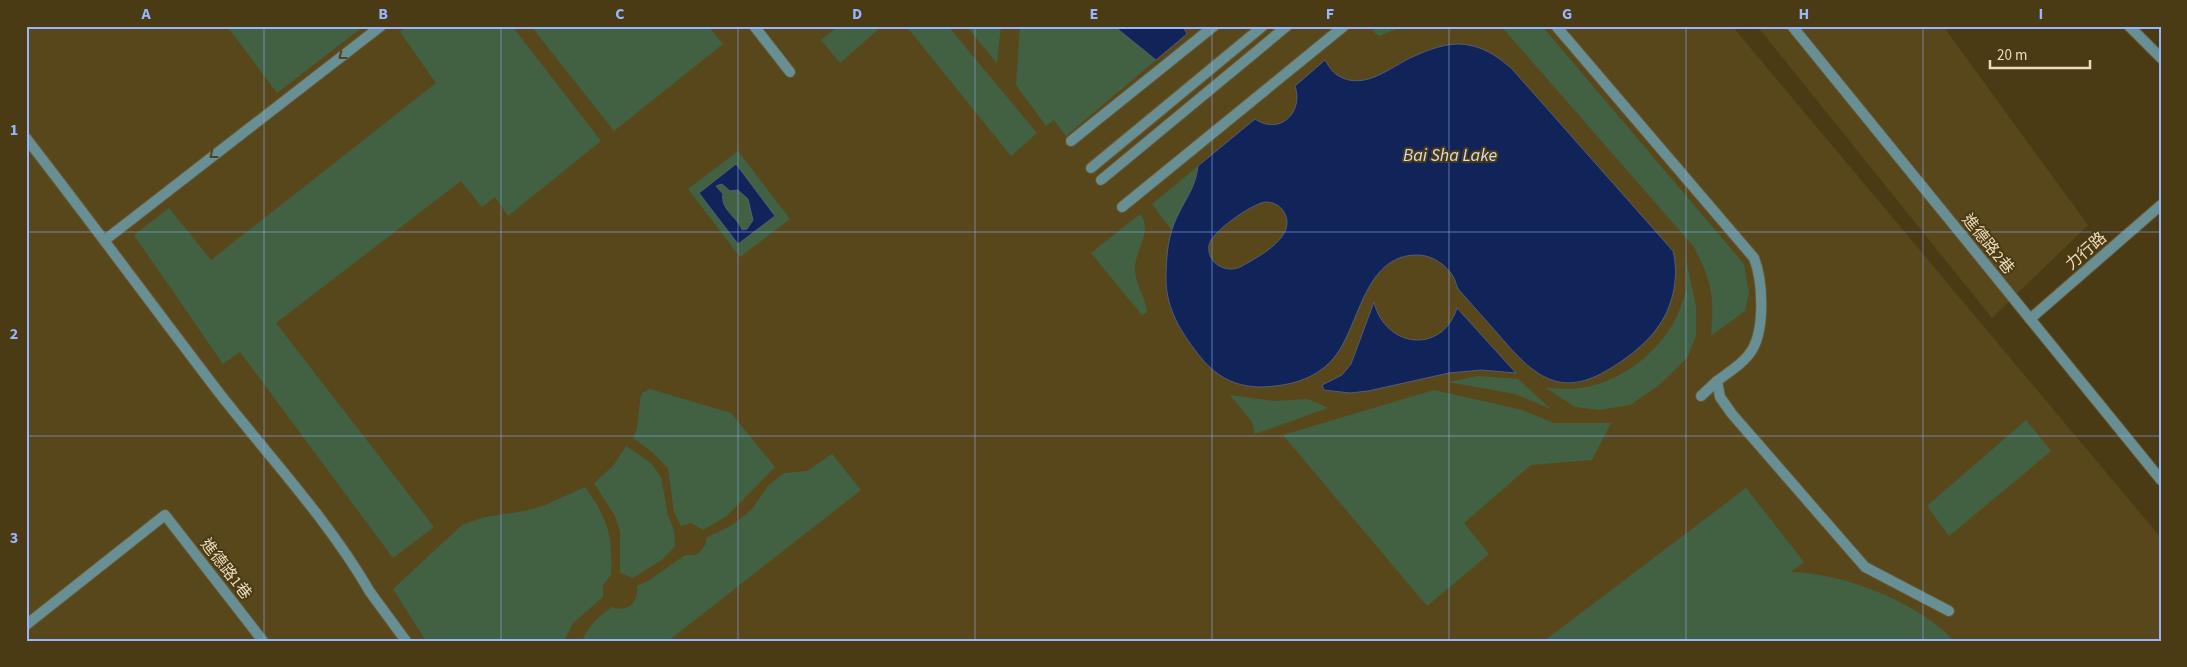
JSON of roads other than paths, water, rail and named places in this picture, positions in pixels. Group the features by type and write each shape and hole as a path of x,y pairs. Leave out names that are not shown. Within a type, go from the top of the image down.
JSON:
{"street":[{"path":"105,240 381,26"},
{"path":"754,26 790,72"},
{"path":"1070,141 1214,26"},
{"path":"1091,168 1263,26"},
{"path":"1101,180 1287,26"},
{"path":"1122,207 1344,26"},
{"path":"1556,26 1754,258 1759,272 1761,290 1757,340 1744,359 1701,396"},
{"name":"進德路2巷","path":"1792,26 2161,480"},
{"path":"2129,26 2161,58"},
{"path":"26,138 313,512 359,573 370,592 406,641"},
{"name":"力行路","path":"2030,320 2161,205"},
{"path":"1717,381 1720,397 1732,414 1864,567 1949,611"},
{"name":"進德路1巷","path":"26,625 165,515 263,641"}],"water":[{"path":"1114,26 1183,26 1187,34 1156,60"},
{"name":"Bai Sha Lake","path":"1464,44 1479,48 1493,54 1512,69 1673,251 1675,260 1674,289 1669,307 1660,324 1636,350 1606,371 1573,383 1558,382 1533,370 1521,359 1459,290 1451,273 1443,265 1429,257 1418,255 1399,258 1385,267 1364,296 1341,347 1332,360 1317,373 1300,381 1262,387 1243,385 1218,374 1204,362 1181,329 1172,311 1167,292 1166,267 1170,238 1177,216 1195,182 1198,166 1255,119 1264,124 1273,125 1288,119 1296,105 1295,86 1325,60 1337,75 1356,81 1365,80 1383,73 1419,54 1437,47","holes":["1265,202 1273,203 1284,212 1287,221 1282,237 1267,251 1242,266 1230,269 1219,266 1214,262 1209,251 1212,239 1242,213"]},
{"path":"736,164 775,216 738,244 699,193","holes":["722,184 730,191 738,190 748,199 753,220 747,229 742,230 724,205 723,194 716,186"]},
{"path":"1374,302 1380,317 1390,329 1401,337 1414,340 1427,339 1439,333 1450,323 1457,308 1516,373 1481,370 1449,373 1368,391 1350,393 1324,390 1322,385 1342,375 1351,364"}]}
